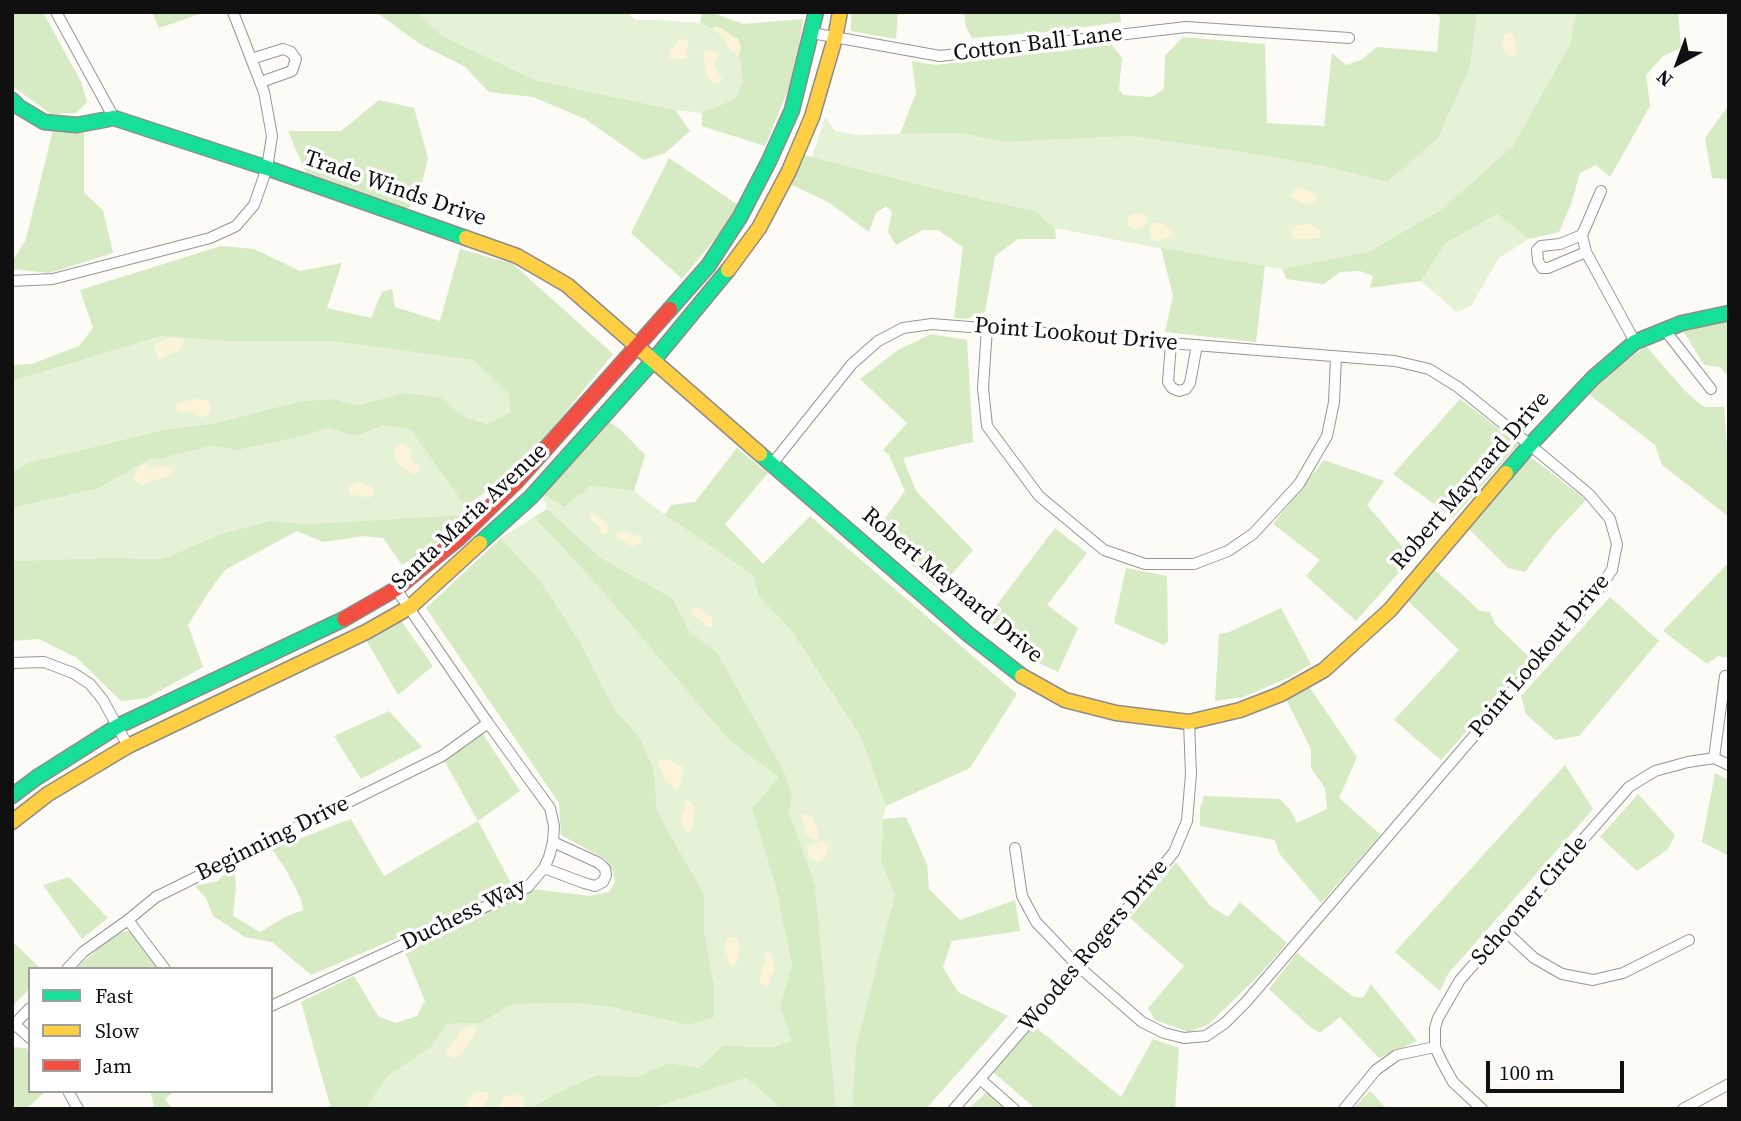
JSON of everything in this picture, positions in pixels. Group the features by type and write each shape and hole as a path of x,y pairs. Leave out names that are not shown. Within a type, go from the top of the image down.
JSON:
{"street":[{"path":"56,12 114,118"},
{"path":"12,281 53,279 210,238 236,226 254,205 267,168 272,136 261,82 233,12"},
{"name":"Santa Maria Avenue","path":"12,796 118,726 356,613 396,589 458,539 516,482 708,266 734,227 792,110 816,12"},
{"name":"Santa Maria Avenue","path":"12,822 48,794 128,746 366,632 410,607 531,498 653,361 723,277 759,228 789,171 812,117 840,12"},
{"name":"Cotton Ball Lane","path":"812,33 940,56 1186,27 1349,38"},
{"path":"251,59 283,48 291,52 296,59 292,71 261,82"},
{"name":"Trade Winds Drive","path":"12,100 44,121 77,125 114,118 267,168 517,256 567,285 637,346"},
{"path":"792,110 812,117"},
{"path":"1601,191 1583,235 1586,252 1635,342"},
{"path":"1583,235 1560,244 1541,246 1537,250 1538,261 1542,268 1548,268 1586,252"},
{"name":"Robert Maynard Drive","path":"637,346 1016,673 1065,700 1116,713 1189,722 1240,710 1282,694 1324,670 1390,610 1530,445 1593,378 1635,342 1664,329 1729,313"},
{"name":"Point Lookout Drive","path":"772,464 852,364 878,341 903,328 933,324 1395,361 1429,369 1458,387 1530,445 1589,494 1611,519 1617,544 1612,570 1593,597 1246,1002 1225,1023 1206,1036 1184,1038 1164,1033 1142,1021 1078,966 1036,922 1022,896 1015,848"},
{"path":"987,328 983,388 987,426 1039,496 1104,550 1144,564 1194,565 1228,551 1253,534 1290,494 1299,484 1327,436 1334,402 1336,356"},
{"path":"1664,329 1711,389"},
{"path":"1171,343 1168,382 1172,388 1179,391 1189,386 1197,345"},
{"name":"Duchess Way","path":"273,1005 528,887 544,868 549,857 554,826 550,808 396,589"},
{"path":"12,663 44,662 73,673 90,684 103,700 128,746"},
{"path":"1725,677 1714,758 1729,765"},
{"name":"Woodes Rogers Drive","path":"954,1109 1174,852 1187,821 1191,774 1189,722"},
{"name":"Beginning Drive","path":"69,967 83,952 156,897 442,757 488,723"},
{"name":"Schooner Circle","path":"1435,1047 1438,1018 1460,980 1629,787 1656,771 1714,758"},
{"path":"544,868 595,886 603,882 606,875 605,869 599,863 553,842"},
{"path":"128,920 163,967"},
{"path":"1504,930 1534,958 1562,974 1593,980 1623,973 1689,940"},
{"path":"28,1010 13,1024 28,1036"},
{"path":"1344,1109 1376,1070 1397,1055 1435,1047 1453,1082 1482,1109"},
{"path":"980,1079 1014,1109"},
{"path":"1683,1109 1729,1084"},
{"path":"69,1093 78,1109"}],"green space":[{"path":"12,12 43,12 81,82 87,102 76,113 51,114 12,86"},
{"path":"152,12 206,12 159,28"},
{"path":"376,12 416,12 442,36 535,80 675,110 690,131 665,153 644,160 585,119 533,97 489,92 464,66 420,44"},
{"path":"416,12 627,12 635,20 700,23 733,38 741,63 743,82 735,99 702,113 675,110 535,80 442,36"},
{"path":"702,12 744,24 803,19 795,73 765,146 702,126 702,113 735,99 743,82 741,63 733,38 700,23"},
{"path":"851,12 898,12 896,39 851,31"},
{"path":"964,12 1120,12 1121,22 1048,32 972,38 966,27"},
{"path":"1436,12 1477,12 1470,67 1438,138 1387,182 1323,166 1131,136 1004,142 960,133 900,134 916,93 912,61 935,65 1112,45 1122,58 1119,89 1123,95 1152,97 1164,89 1165,56 1183,37 1265,44 1267,123 1324,126 1332,53 1346,65 1361,60 1377,47 1437,52 1440,18"},
{"path":"1477,12 1577,12 1570,44 1513,146 1441,210 1368,252 1283,269 1199,256 1055,228 1035,211 812,157 825,117 835,131 858,135 960,133 1004,142 1131,136 1323,166 1387,182 1438,138 1470,67"},
{"path":"1577,12 1678,12 1681,48 1663,56 1646,75 1650,106 1610,177 1596,165 1580,173 1559,232 1529,239 1497,214 1446,243 1421,281 1370,288 1373,276 1360,271 1340,272 1324,284 1286,279 1283,269 1368,252 1441,210 1513,146 1570,44"},
{"path":"379,100 414,108 428,158 418,200 407,209 306,173 288,131 341,131"},
{"path":"1729,103 1729,179 1712,178 1705,138"},
{"path":"53,130 84,133 84,193 103,210 113,253 49,273 12,269 12,262 26,239"},
{"path":"804,155 1035,211 1055,228 1056,239 1018,239 995,256 985,312 966,319 954,318 963,247 938,230 923,230 896,245 888,232 892,212 886,206 876,213 869,232 828,202 790,184"},
{"path":"669,158 741,207 682,279 631,233"},
{"path":"1497,214 1529,239 1499,258 1471,306 1457,312 1421,281 1446,243"},
{"path":"221,246 254,249 300,271 342,263 327,308 371,318 382,292 392,289 395,307 440,321 460,249 513,264 613,354 519,469 465,506 411,430 384,425 357,436 328,428 238,450 211,446 148,460 99,488 12,508 12,472 28,463 163,430 218,423 298,402 332,399 358,405 404,393 440,397 462,416 487,424 511,412 508,393 474,360 331,341 225,341 161,336 12,381 12,365 32,364 79,346 93,328 80,290"},
{"path":"1161,248 1265,266 1256,342 1165,332 1173,296"},
{"path":"1729,320 1729,377 1720,367 1704,365 1682,329"},
{"path":"931,334 967,340 973,442 903,458 916,491 973,550 939,589 875,532 905,491 889,455 883,450 907,423 860,379 898,350"},
{"path":"161,336 225,341 331,341 474,360 508,393 511,412 487,424 462,416 440,397 404,393 358,405 332,399 218,423 163,430 28,463 12,472 12,381"},
{"path":"1646,346 1685,391 1704,407 1724,407 1729,517 1662,465 1655,445 1586,392"},
{"path":"1460,399 1519,444 1453,518 1393,474"},
{"path":"607,420 645,455 634,491 591,486 564,507 542,494"},
{"path":"384,425 411,430 465,506 462,515 309,524 270,521 221,534 163,559 12,561 12,508 99,488 148,460 211,446 238,450 328,428 357,436"},
{"path":"737,448 768,473 725,524 763,564 810,516 1017,694 970,768 886,806 860,736 791,630 759,596 753,575 665,515 671,505 695,502"},
{"path":"1528,455 1586,500 1554,534 1525,572 1508,568 1468,528"},
{"path":"1324,460 1384,481 1367,505 1412,558 1356,621 1306,576 1320,560 1273,524"},
{"path":"591,486 634,491 753,575 759,596 791,630 860,737 886,806 881,862 895,894 856,1047 852,1109 836,1109 815,885 789,812 792,795 717,653 690,632 672,598 601,558 547,509 542,494 564,507"},
{"path":"547,509 601,558 672,598 690,632 717,653 784,772 792,795 789,812 815,885 836,1109 782,1109 746,1078 649,1109 529,1109 597,1075 637,1077 669,1063 699,1068 723,1046 773,1047 792,1041 780,1005 792,966 775,884 752,809 778,777 728,739 600,588 534,517"},
{"path":"462,515 465,524 402,565 383,538 364,536 323,542 297,531 225,570 188,625 203,667 147,698 121,701 77,658 39,639 12,641 12,561 163,559 221,534 270,521 309,524"},
{"path":"534,517 600,588 728,739 778,777 752,809 775,884 792,967 780,1005 792,1041 773,1047 723,1046 699,1068 669,1063 637,1077 597,1075 529,1109 365,1109 388,1076 431,1047 447,1024 481,1023 512,1004 575,1003 611,1007 688,1025 714,983 704,932 704,894 657,812 654,770 641,740 613,707 580,642 539,579 501,538"},
{"path":"1055,528 1087,553 1047,605 1078,628 1058,672 1026,657 983,623"},
{"path":"501,538 539,579 580,642 613,707 641,740 654,770 657,812 704,894 704,932 714,983 714,1017 688,1025 611,1007 575,1003 512,1004 481,1023 447,1024 431,1047 388,1076 365,1109 331,1109 301,1002 354,976 378,1016 395,1023 417,1016 425,1001 405,952 533,889 590,896 609,892 615,882 613,872 605,859 561,835 559,803 426,608"},
{"path":"1729,562 1729,658 1718,656 1707,664 1663,631"},
{"path":"1126,568 1167,576 1168,641 1164,645 1114,623"},
{"path":"1435,570 1480,611 1490,612 1495,624 1531,659 1441,760 1394,720 1459,650 1406,599"},
{"path":"1610,597 1659,641 1579,736 1555,740 1526,714 1521,696"},
{"path":"1281,608 1311,664 1290,677 1243,697 1215,701 1219,634 1227,633"},
{"path":"399,618 433,666 398,695 365,638"},
{"path":"1308,685 1357,757 1339,798 1381,835 1321,903 1279,853 1275,840 1200,826 1200,809 1204,796 1280,799 1297,823 1327,809 1325,788 1311,768 1311,749 1285,697"},
{"path":"389,711 422,747 361,779 334,736"},
{"path":"483,734 520,791 478,821 444,760"},
{"path":"1565,765 1593,809 1448,974 1440,991 1395,952"},
{"path":"1715,773 1729,780 1729,856 1702,842"},
{"path":"1638,794 1675,835 1668,849 1637,871 1600,837"},
{"path":"906,817 927,864 929,889 960,920 1015,900 1020,931 952,941 943,967 958,992 1008,1016 926,1109 852,1109 856,1047 895,894 881,862 883,819"},
{"path":"351,819 384,876 478,821 511,883 497,895 311,975 272,942 245,937 213,916 206,898 195,886 218,881 234,864 236,888 233,916 260,932 303,910 301,899 272,849"},
{"path":"1176,862 1210,906 1228,917 1240,902 1287,943 1209,1024 1189,1032 1155,1020 1148,1008 1184,966 1130,918"},
{"path":"69,877 108,918 82,939 43,885"},
{"path":"131,932 145,946 156,967 77,967 112,936"},
{"path":"12,941 39,967 28,967 28,990 12,1007"},
{"path":"1297,953 1352,996 1363,998 1371,984 1417,1041 1379,1058 1340,1017 1320,1033 1309,1026 1269,989"},
{"path":"1033,1025 1121,1097 1153,1039 1179,1048 1175,1109 1036,1109 993,1072"},
{"path":"12,1047 26,1048 28,1093 44,1093 26,1109 12,1109"},
{"path":"746,1078 782,1109 649,1109 668,1102"},
{"path":"988,1091 1008,1109 968,1109"},
{"path":"1370,1091 1387,1109 1353,1109"},
{"path":"151,1093 172,1093 165,1099 172,1109 153,1109"}],"sand":[{"path":"712,27 721,28 739,40 741,49 738,56"},
{"path":"1510,32 1515,36 1517,54 1511,56 1502,47 1504,35"},
{"path":"680,39 688,40 687,56 685,59 669,59 670,50"},
{"path":"707,50 718,54 714,66 722,79 716,84 709,79 705,71 704,53"},
{"path":"1297,187 1309,190 1317,198 1314,204 1301,203 1290,196"},
{"path":"1144,213 1148,218 1140,228 1133,229 1128,224 1128,218 1132,214"},
{"path":"1160,222 1174,232 1170,237 1152,240 1149,228 1153,223"},
{"path":"1310,224 1321,231 1320,238 1302,239 1290,234 1298,225"},
{"path":"174,337 183,340 183,346 164,359 158,358 154,347 157,343"},
{"path":"193,399 209,403 212,408 210,413 201,418 191,411 183,413 177,410 176,404"},
{"path":"402,443 411,451 410,459 420,466 419,472 409,472 396,461 396,445"},
{"path":"146,464 151,469 162,466 175,470 165,478 142,485 132,479 142,465"},
{"path":"359,482 375,489 373,495 369,498 353,496 348,486"},
{"path":"595,513 609,525 607,534 599,531 599,527 589,518 590,514"},
{"path":"625,531 639,536 641,542 633,547 618,538 616,534"},
{"path":"697,607 712,617 713,624 710,628 701,619 693,616 691,612"},
{"path":"660,759 670,760 683,767 679,789 674,789 665,779 659,765"},
{"path":"685,800 691,802 695,808 693,827 688,832 682,827 680,819 685,809"},
{"path":"805,814 813,818 817,827 819,837 815,840 804,832 806,828 801,816"},
{"path":"824,841 829,848 822,861 817,862 810,858 807,850 809,846"},
{"path":"728,937 736,938 740,947 734,967 728,961 724,947"},
{"path":"768,952 772,954 775,972 770,978 768,988 760,983 765,955"},
{"path":"471,1025 475,1027 476,1033 458,1057 453,1058 446,1053 447,1049 462,1029"},
{"path":"487,1092 490,1096 481,1109 460,1109 465,1107 474,1093"},
{"path":"519,1095 523,1097 522,1109 498,1109 503,1098"}],"traffic: fast":[{"path":"670,309 708,266 740,217 769,161 792,110 816,12"},
{"path":"12,100 44,122 77,125 114,118 466,238"},
{"path":"480,543 531,497 653,361 728,270"},
{"path":"1506,473 1593,378 1635,342 1682,323 1729,313"},
{"path":"760,454 968,634 1022,676"},
{"path":"12,796 118,726 344,619"}],"traffic: slow":[{"path":"728,270 759,228 789,171 812,117 840,12"},
{"path":"466,238 517,256 567,285 760,454"},
{"path":"1022,676 1065,700 1116,713 1189,722 1240,710 1281,694 1324,670 1390,610 1506,473"},
{"path":"12,822 48,794 128,746 366,632 410,607 480,543"}],"traffic: jam":[{"path":"344,619 396,589 458,539 516,482 670,309"}]}
